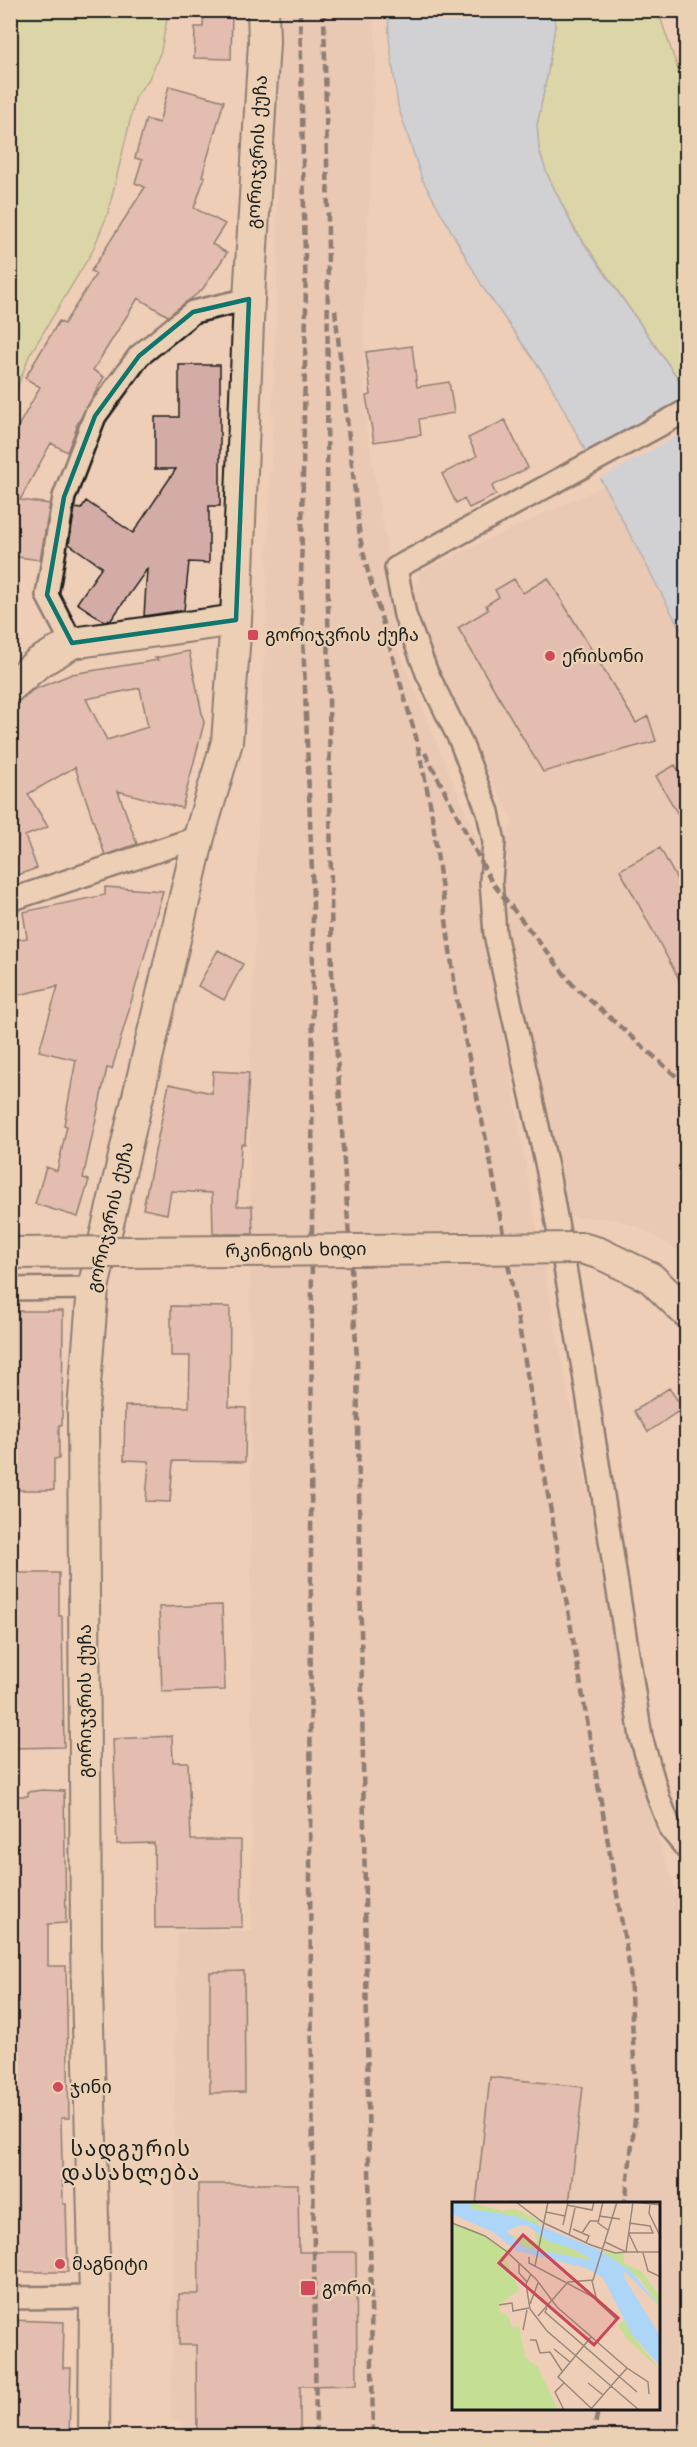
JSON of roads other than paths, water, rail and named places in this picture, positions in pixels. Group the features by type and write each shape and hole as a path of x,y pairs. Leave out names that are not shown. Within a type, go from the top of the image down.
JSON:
{"main road":[{"name":"გორიჯვრის ქუჩა","path":"94,2436 95,2297 86,1947 84,1445 86,1356 93,1288 199,837 227,742 236,620 249,299 264,42 263,10"},
{"path":"10,687 38,663 72,643 236,620"},
{"name":"რკინიგის ხიდი","path":"10,1253 581,1248 599,1253 651,1278 687,1312"}],"street":[{"path":"72,643 46,595 64,497 95,416 139,356 193,312 249,299"},
{"path":"687,411 396,568 405,615 428,673 460,740 488,812 494,842 490,881 495,934 547,1167 583,1368 641,1737 659,1799 671,1830 687,1848"},
{"path":"10,900 199,837"},
{"path":"10,1289 93,1288"},
{"path":"10,2298 95,2297"}],"water":[{"path":"388,11 554,11 555,26 537,125 539,150 547,174 574,229 686,390 686,640 548,380 484,289 422,179 398,106 389,38"}],"railway":[{"path":"300,10 306,309 301,584 313,899 310,1883 316,2436"},
{"path":"324,10 328,214 327,510 332,980 357,1359 373,2436"},
{"path":"335,310 360,538 416,737 431,808 456,995 491,1164 630,1970 636,2110 625,2202"},
{"path":"425,753 491,881 573,985 686,1085"},
{"path":"593,2436 598,2411"},
{"path":"684,2436 686,2421"}],"place":[{"name":"გორიჯვრის ქუჩა","path":"253,635"},
{"name":"ერისონი","path":"550,656"},
{"name":"ჯინი","path":"58,2087"},
{"name":"მაგნიტი","path":"60,2264"},
{"name":"გორი","path":"308,2288"}],"district":[{"name":"სადგურის დასახლება","path":"131,2161"}]}
